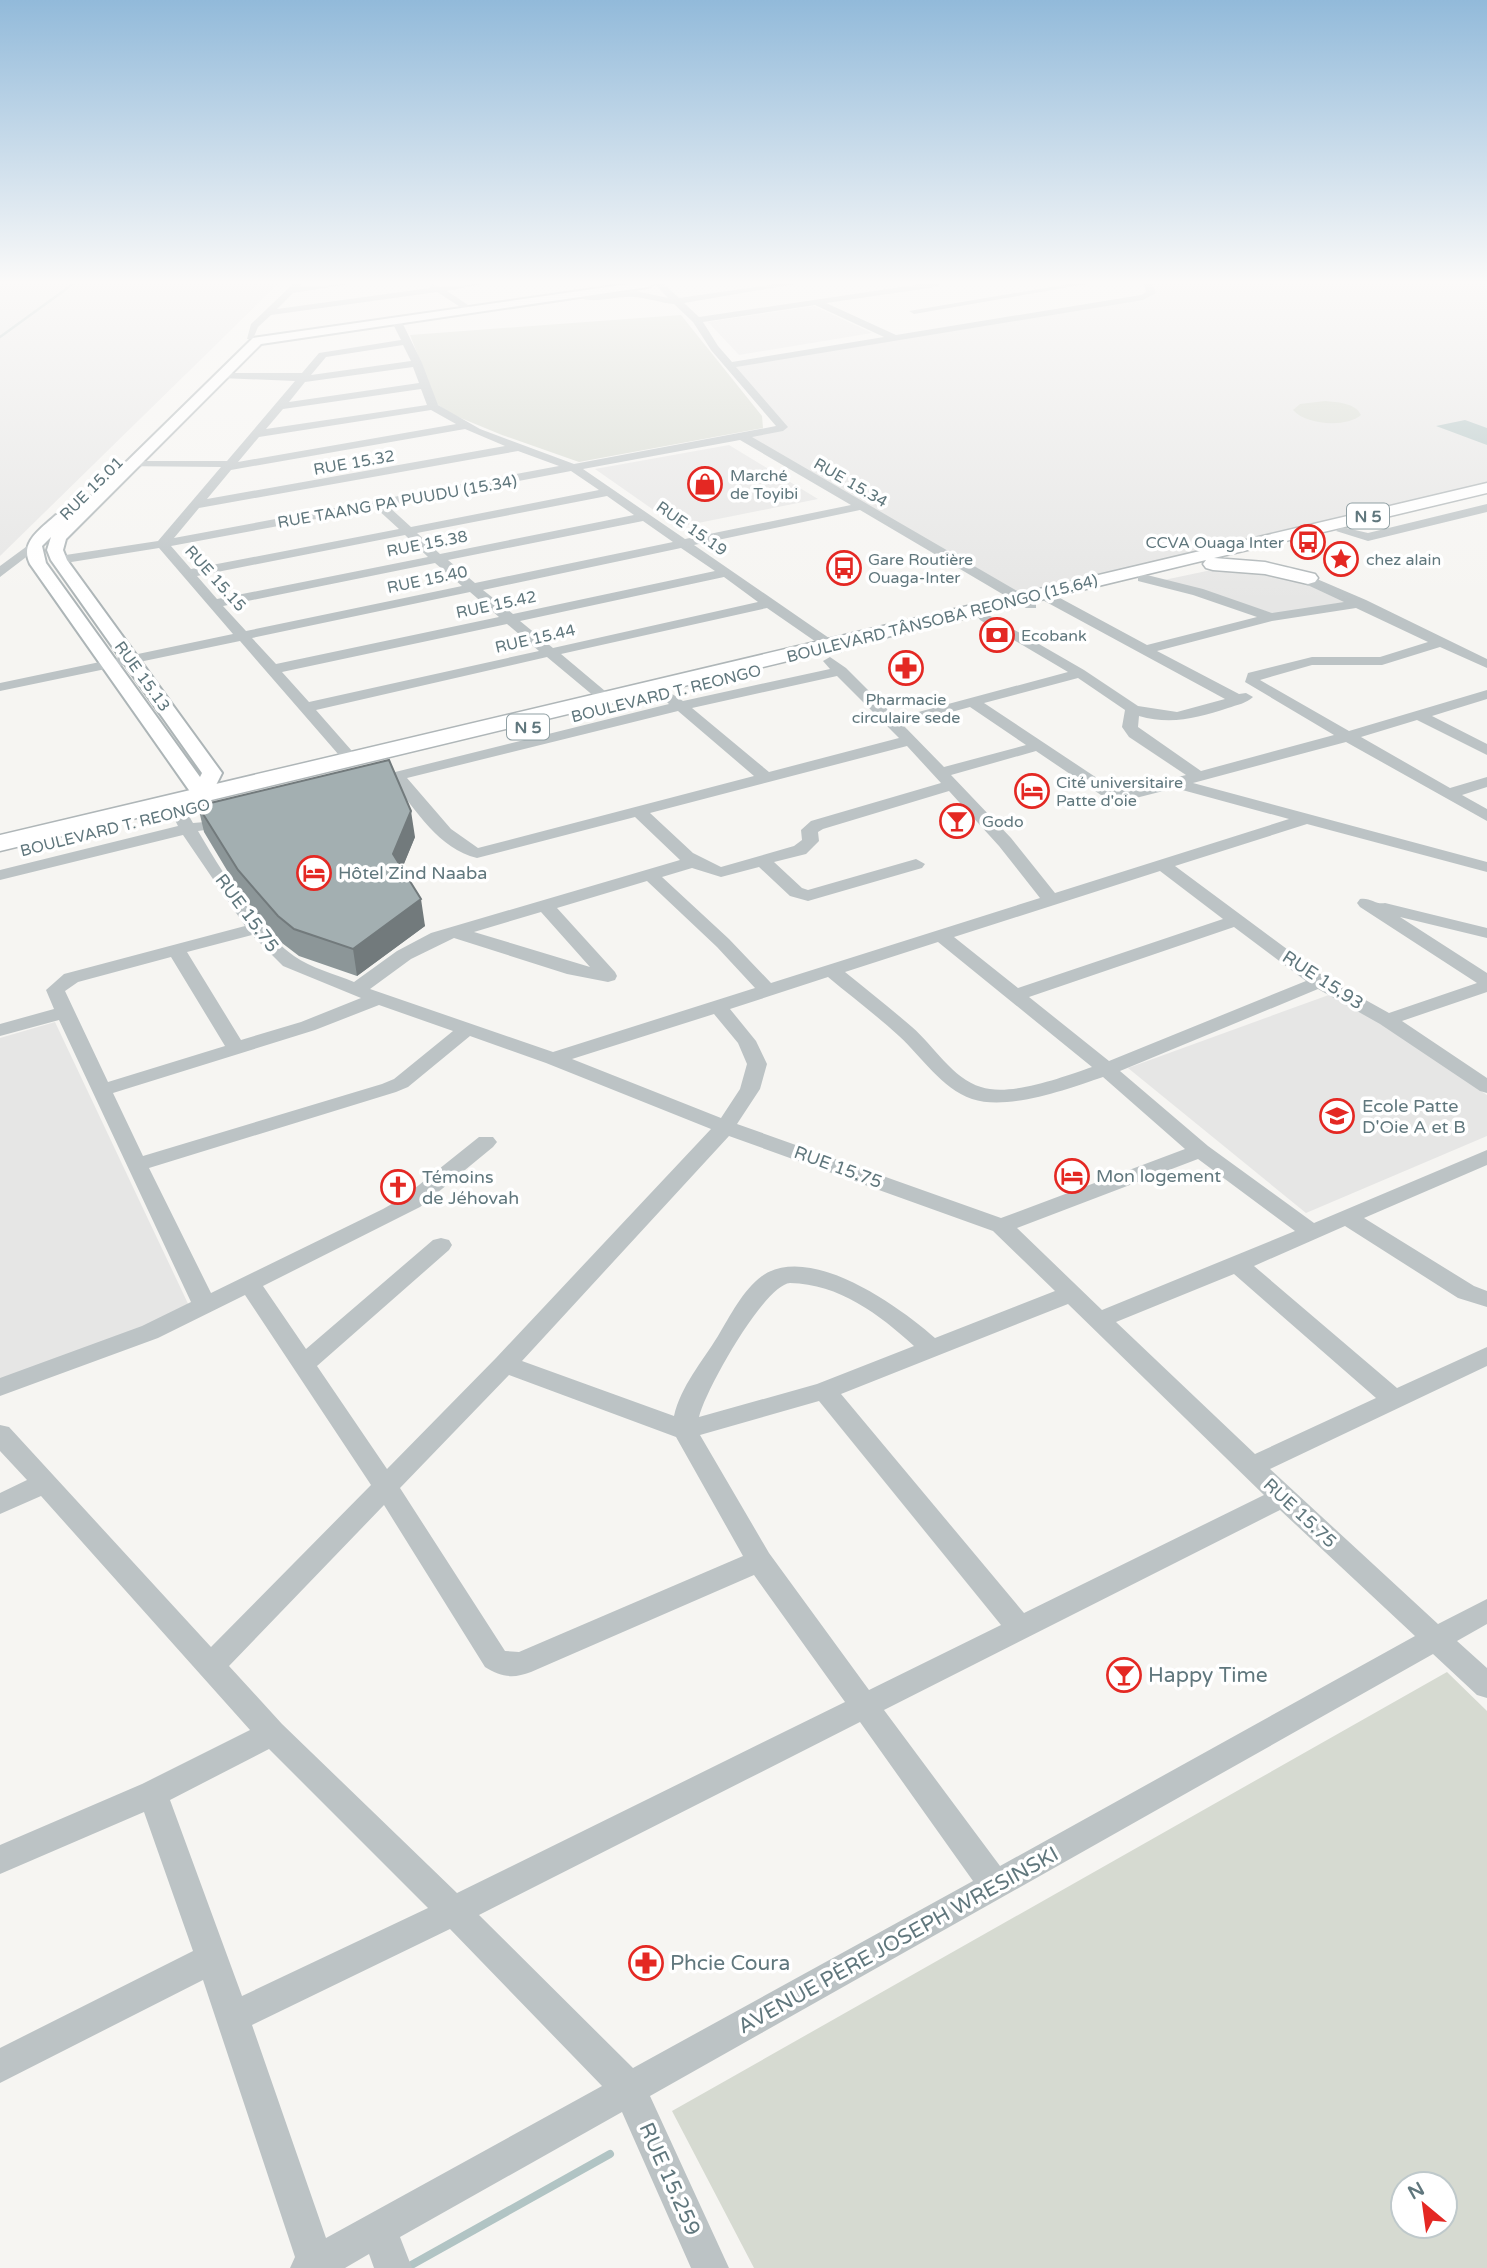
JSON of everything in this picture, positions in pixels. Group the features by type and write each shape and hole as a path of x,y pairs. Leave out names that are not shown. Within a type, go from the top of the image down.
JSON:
{"highway":[{"name":"BOULEVARD TÂNSOBA REONGO (15.64)","path":"0,843 606,699 829,654 1029,601 1248,554 1487,488"},
{"name":"N 5","path":"1279,556 1305,541 1487,496"},
{"path":"1304,576 1298,568 1298,554 1310,543 1336,533"},
{"name":"BOULEVARD TÂNSOBA REONGO (15.64)","path":"1248,554 1279,556"},
{"name":"BOULEVARD T. REONGO","path":"0,854 183,820 673,700 829,654 985,617 1029,601 1213,564 1248,554"},
{"path":"1213,564 1265,568 1304,576"}],"main road":[{"name":"RUE 15.01","path":"34,545 190,390"},
{"name":"RUE 15.01","path":"57,555 58,538 206,390"},
{"name":"RUE 15.13","path":"34,545 34,556 38,564 202,794 212,773 57,555"},
{"path":"183,820 202,794"}],"street":[{"name":"RUE 15.15","path":"293,390 162,544 351,759"},
{"path":"281,406 391,390"},
{"path":"255,434 433,407 426,390"},
{"path":"744,437 782,426 751,390"},
{"name":"RUE 15.19","path":"433,407 467,426 574,468 770,603 829,654 1018,856 1052,901"},
{"path":"116,463 228,466 467,426"},
{"name":"RUE TAANG PA PUUDU (15.34)","path":"57,555 162,544 744,437"},
{"name":"RUE 15.34","path":"744,437 857,507 1029,601 1147,649 1238,700"},
{"name":"RUE 15.32","path":"194,505 519,447"},
{"path":"188,575 609,492"},
{"path":"379,505 606,699"},
{"name":"RUE 15.40","path":"0,687 857,507"},
{"path":"1336,533 1368,537 1487,508"},
{"name":"RUE 15.38","path":"216,603 645,517"},
{"name":"RUE 15.01","path":"0,573 34,545"},
{"path":"1248,554 1304,576 1487,664"},
{"path":"1279,556 1304,576"},
{"name":"RUE 15.42","path":"274,669 726,573"},
{"path":"1143,578 1198,592 1272,617"},
{"name":"RUE 15.44","path":"308,707 770,603"},
{"path":"1147,649 1272,617 1361,603"},
{"path":"985,617 1077,674 1101,685 1133,709 1161,718 1177,718 1266,692"},
{"path":"1442,642 1382,661 1312,661 1252,676 1252,682 1487,816"},
{"path":"893,723 1077,674"},
{"path":"972,702 1112,794 1128,795 1346,737 1487,694"},
{"path":"349,788 673,700 764,776"},
{"path":"1133,709 1130,727 1134,734 1199,777"},
{"path":"1417,715 1487,750"},
{"path":"396,776 451,839 469,852 477,853 909,740"},
{"path":"639,811 693,862 710,871 721,872 764,862 807,847 811,841 809,830 817,825 1038,746"},
{"path":"1449,794 1487,782"},
{"path":"1175,783 1487,867"},
{"path":"553,1059 943,937 1305,819"},
{"path":"0,875 183,820 210,823"},
{"name":"RUE 15.75","path":"183,820 279,956 356,990 553,1059 725,1126 1001,1226 1251,1467 1487,1686"},
{"path":"356,990 404,956 437,937 693,862"},
{"path":"764,862 796,892 808,897 916,864"},
{"name":"RUE 15.93","path":"1164,866 1319,982 1387,1020 1487,1087"},
{"path":"649,874 723,943 768,991"},
{"path":"1487,933 1366,903 1487,984"},
{"path":"455,932 574,970 608,976 544,904"},
{"path":"1016,995 1238,920"},
{"path":"205,1307 188,1266 55,990 64,982 257,928"},
{"path":"943,937 1106,1069 1200,1151 1312,1232"},
{"path":"176,949 236,1048"},
{"path":"832,971 905,1031 958,1082 981,1094 1012,1096 1106,1069 1319,982"},
{"path":"1387,1020 1487,984"},
{"path":"102,1090 308,1026 379,998"},
{"path":"209,1667 505,1364 725,1126 754,1085 758,1060 754,1049 718,1006"},
{"path":"0,1030 65,1012"},
{"path":"137,1165 389,1088 401,1083 467,1029"},
{"path":"0,1387 127,1341 205,1307 412,1202 486,1142"},
{"path":"1001,1226 1200,1151"},
{"path":"1099,1320 1487,1157"},
{"path":"1347,1217 1466,1292 1487,1298"},
{"path":"303,1365 441,1245"},
{"path":"1237,1264 1395,1400"},
{"path":"931,1348 882,1305 852,1288 828,1280 784,1275 770,1281 745,1313 688,1403 685,1430 759,1561 995,1885"},
{"path":"250,1284 386,1486 495,1659 505,1665 521,1664 759,1561"},
{"path":"505,1364 685,1430 824,1391 1072,1293"},
{"path":"1251,1467 1487,1356"},
{"path":"824,1391 1021,1629"},
{"name":"RUE 15.259","path":"0,1434 209,1667 555,2011 630,2090 710,2268"},
{"path":"0,1504 43,1484"},
{"path":"233,2017 454,1911 1283,1497"},
{"name":"AVENUE PÈRE JOSEPH WRESINSKI","path":"312,2266 387,2252 630,2090 1487,1611"},
{"path":"0,1860 153,1794 272,1732"},
{"path":"153,1794 233,2017 312,2266"},
{"path":"0,2067 211,1959"}],"shaded area":[{"path":"0,390 170,390 0,556"},
{"path":"431,390 741,390 762,416 763,428 579,462 502,435 451,414 437,404"},
{"path":"748,390 1487,390 1487,488 1020,599 744,437 779,429"},
{"path":"1325,401 1351,406 1361,415 1346,422 1326,423 1307,419 1293,410 1300,404"},
{"path":"1465,420 1487,428 1487,445 1436,426"},
{"name":"Marché de Toyibi","path":"729,445 818,499 678,527 595,469"},
{"path":"1221,568 1249,568 1299,580 1346,602 1275,614 1164,580"},
{"name":"Ecole Patte D'Oie A et B","path":"1337,992 1487,1095 1487,1136 1306,1213 1128,1068"},
{"path":"55,1022 191,1310 0,1384 0,1038"},
{"path":"1447,1672 1487,1711 1487,2268 754,2268 672,2111"}],"building":[{"name":"Hôtel Zind Naaba","path":"389,760 411,811 393,854 421,899 353,949 294,929 278,916 238,870 198,806"}],"waterway":[{"path":"406,2268 610,2154"}],"place":[{"name":"Marché de Toyibi","path":"705,484"},
{"name":"CCVA Ouaga Inter","path":"1308,542"},
{"name":"chez alain","path":"1341,559"},
{"name":"Gare Routière Ouaga-Inter","path":"844,568"},
{"name":"Ecobank","path":"997,635"},
{"name":"Pharmacie circulaire sede","path":"906,668"},
{"name":"Cité universitaire Patte d'oie","path":"1032,791"},
{"name":"Godo","path":"957,821"},
{"name":"Hôtel Zind Naaba","path":"314,873"},
{"name":"Ecole Patte D'Oie A et B","path":"1337,1116"},
{"name":"Mon logement","path":"1072,1176"},
{"name":"Témoins de Jéhovah","path":"398,1187"},
{"name":"Happy Time","path":"1124,1675"},
{"name":"Phcie Coura","path":"646,1963"}]}
